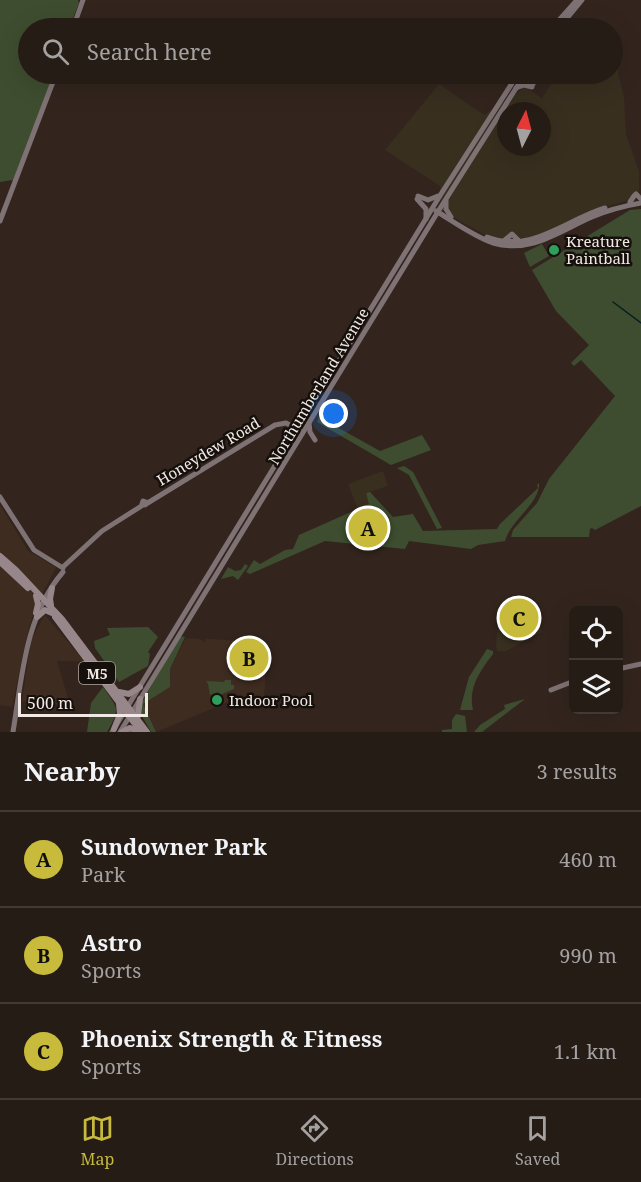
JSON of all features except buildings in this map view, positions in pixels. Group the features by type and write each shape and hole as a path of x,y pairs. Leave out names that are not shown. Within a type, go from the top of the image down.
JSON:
{"main road":[{"path":"561,18 577,0"},
{"path":"567,18 582,0"},
{"path":"77,18 84,1"},
{"path":"0,222 52,84"},
{"path":"511,84 511,88 532,86 531,84"},
{"name":"Northumberland Avenue","path":"307,418 430,226 436,209 513,84"},
{"name":"Northumberland Avenue","path":"511,88 516,84"},
{"path":"425,220 426,209 418,198 429,200 444,196 450,218"},
{"path":"436,209 492,242 513,246 526,245 549,238 639,198"},
{"path":"430,226 439,219 450,218 480,234 503,241 512,234 516,240 521,242 537,239 588,214 639,198"},
{"name":"Northumberland Avenue","path":"129,711 140,699 425,220 436,209"},
{"path":"287,425 293,444 304,440 315,440 310,432 307,418"},
{"name":"Honeydew Road","path":"12,732 28,642 37,615 63,568 95,536 144,503 278,424 297,423 307,418"},
{"path":"287,425 300,431"},
{"name":"Northumberland Avenue","path":"129,711 140,687 293,444"},
{"path":"0,497 34,550 63,568"},
{"name":"M5","path":"0,556 34,588 52,610 114,688 141,732"},
{"name":"M5","path":"0,562 44,601"},
{"path":"34,588 43,591 51,588 52,610 43,611 37,615"},
{"path":"36,596 37,615"},
{"name":"M5","path":"52,610 116,698 140,721 147,732"},
{"path":"623,668 641,664"},
{"path":"114,688 127,694 140,687"},
{"path":"116,698 120,711 117,731"},
{"path":"140,699 137,711 140,721"},
{"path":"117,731 129,711"},
{"path":"117,731 130,728 141,732"}],"shaded area":[{"path":"439,84 484,115 497,106 497,156 551,156 551,102 503,102 525,87 542,98 551,84 621,84 624,97 626,135 639,171 639,194 630,200 604,207 545,235 507,240 485,235 441,210 440,186 385,150"},
{"path":"383,471 388,486 366,493 370,504 358,509 348,484"},
{"path":"0,505 28,551 56,567 37,604 29,627 12,707 0,705"},
{"path":"525,610 529,612 528,626 541,628 542,632 506,651 498,651 496,647 498,623 510,624 512,611 523,612"},
{"path":"45,615 84,661 57,661 70,705 22,701 31,640"},
{"path":"186,638 205,642 206,639 267,642 264,701 235,699 156,732 143,704 170,687 170,669"}],"green space":[{"path":"0,0 78,0 73,18 18,18 18,84 50,84 13,180 0,182"},
{"path":"641,209 641,506 595,530 590,529 589,537 511,537 513,530 537,503 549,479 615,396 581,360 574,366 571,363 589,345 556,311 532,270 630,210"},
{"path":"542,244 549,256 530,267 524,253"},
{"path":"319,417 380,451 422,435 431,450 391,465 317,422"},
{"path":"404,466 413,472 442,528 437,529 409,475 397,468"},
{"path":"539,483 538,491 531,505 513,525 505,541 478,545 471,549 409,541 405,549 325,541 250,574 246,572 254,560 260,564 285,550 293,549 299,535 369,504 366,493 370,492 393,517 413,514 423,531 497,529 538,488"},
{"path":"245,564 248,566 238,580 233,576 221,579 228,567 235,571 241,570"},
{"path":"148,627 158,637 148,652 150,654 148,666 119,682 95,648 94,641 110,635 107,628"},
{"path":"180,636 185,637 170,669 170,687 143,704 156,732 151,732 141,714 142,702"},
{"path":"242,645 257,646 255,672 240,670"},
{"path":"487,649 493,651 493,654 474,687 473,710 460,710 469,677"},
{"path":"231,680 234,689 220,695 218,692 210,695 206,681 224,682"},
{"path":"103,687 115,705 116,713 107,732 87,732 91,703"},
{"path":"525,699 482,732 474,732 480,725 505,709 504,705"},
{"path":"456,714 465,716 467,732 442,732 442,730 452,729 452,720"}],"water":[{"path":"362,525 362,530 366,527 367,540 349,537 351,526"}],"waterway":[{"path":"613,302 641,323"}],"place":[{"name":"Kreature Paintball","path":"554,250"},
{"name":"Sundowner Park","path":"368,528"},
{"name":"Phoenix Strength & Fitness","path":"519,618"},
{"name":"Astro","path":"249,658"},
{"name":"Indoor Pool","path":"217,700"}]}
